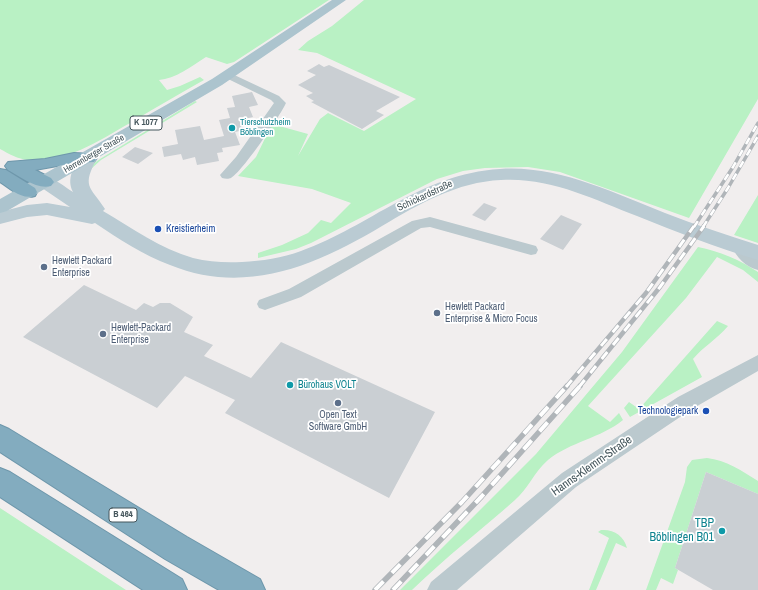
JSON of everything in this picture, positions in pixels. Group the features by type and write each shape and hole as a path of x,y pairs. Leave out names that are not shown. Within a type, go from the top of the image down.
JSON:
{"highway":[{"path":"5,167 45,164 74,158 88,158"},
{"path":"5,167 45,182"},
{"path":"5,167 28,192"},
{"name":"B 464","path":"0,437 176,548 249,590"},
{"path":"0,481 171,590"}],"main road":[{"name":"Herrenberger Straße","path":"0,207 88,158 228,75 340,0"}],"street":[{"path":"227,175 241,160 280,103 275,98 228,75"},
{"path":"88,158 80,171 78,186 103,220"},
{"name":"Schickardstraße","path":"45,182 103,220 154,250 178,260 201,267 232,270 264,268 301,259 331,247 414,199 453,182 486,175 526,174 565,182 660,219 758,253"},
{"name":"Schickardstraße","path":"28,192 41,201 103,220"},
{"path":"0,218 27,211 47,210 103,220"},
{"path":"265,304 295,293 417,224 430,222 531,250"},
{"path":"738,246 748,259 758,264"},
{"name":"Hanns-Klemm-Straße","path":"439,590 569,480 684,403 758,362"}],"green space":[{"path":"0,0 329,0 234,62 227,64 206,57 177,75 159,80 167,90 200,77 204,80 97,142 71,154 57,158 28,160 17,157 0,149"},
{"path":"364,0 758,0 758,99 689,218 560,172 528,167 485,168 463,171 437,179 311,243 296,249 258,258 258,253 282,245 308,233 321,220 331,223 351,203 312,189 238,176 256,157 272,124 308,134 298,156 320,119 328,113 364,131 416,99 317,53 298,50 308,41 332,26"},
{"path":"195,101 197,102 101,160 91,169 93,164 100,159"},
{"path":"758,195 758,243 734,235"},
{"path":"698,247 737,260 758,272 758,282 743,270 717,257 686,298 588,406 610,422 619,413 623,420 605,431 566,449 548,460 520,496 450,555 412,590 400,590 536,454 622,352"},
{"path":"717,321 728,326 693,359 702,377 630,417 624,408 629,402 639,409"},
{"path":"707,458 721,461 758,481 758,494 706,472 675,568 678,570 673,584 661,578 656,590 646,590 685,482 687,467 692,460"},
{"path":"0,508 126,590 0,590"},
{"path":"601,530 618,534 624,540 627,548 616,543 596,590 589,590 609,538 598,532"}],"building":[{"path":"319,64 324,67 329,65 400,97 376,111 384,115 362,129 311,102 314,101 306,96 313,93 298,85 316,75 307,71"},
{"name":"Tierschutzheim Böblingen","path":"252,92 258,105 249,107 253,117 240,120 244,130 235,132 240,145 222,148 223,152 217,153 219,161 197,165 195,157 183,160 181,154 164,157 162,147 178,144 175,130 200,126 204,140 224,136 219,120 230,118 227,108 235,107 232,96"},
{"path":"135,147 153,153 138,164 122,157"},
{"path":"484,203 497,208 485,221 472,215"},
{"path":"561,215 582,224 563,250 540,239"},
{"name":"Bürohaus VOLT","path":"84,285 136,310 144,303 153,307 160,303 170,303 193,317 184,332 213,345 204,356 251,378 281,342 435,412 389,498 225,413 235,400 185,376 157,408 23,337"},
{"name":"TBP Böblingen B01","path":"706,472 758,494 758,590 713,590 675,568"}],"railway":[{"path":"694,227 733,167 758,123"},
{"path":"703,227 728,188 758,136"},
{"path":"566,387 646,293 694,226"},
{"path":"579,387 660,287 704,226"},
{"path":"375,590 462,502 567,386"},
{"path":"393,590 482,496 580,386"}],"place":[{"name":"Tierschutzheim Böblingen","path":"232,128"},
{"name":"Kreistierheim","path":"158,229"},
{"name":"Hewlett Packard Enterprise","path":"44,267"},
{"name":"Hewlett Packard Enterprise & Micro Focus","path":"437,313"},
{"name":"Hewlett-Packard Enterprise","path":"103,334"},
{"name":"Bürohaus VOLT","path":"290,385"},
{"name":"Open Text Software GmbH","path":"338,403"},
{"name":"Technologiepark","path":"706,411"},
{"name":"TBP Böblingen B01","path":"722,531"}]}
